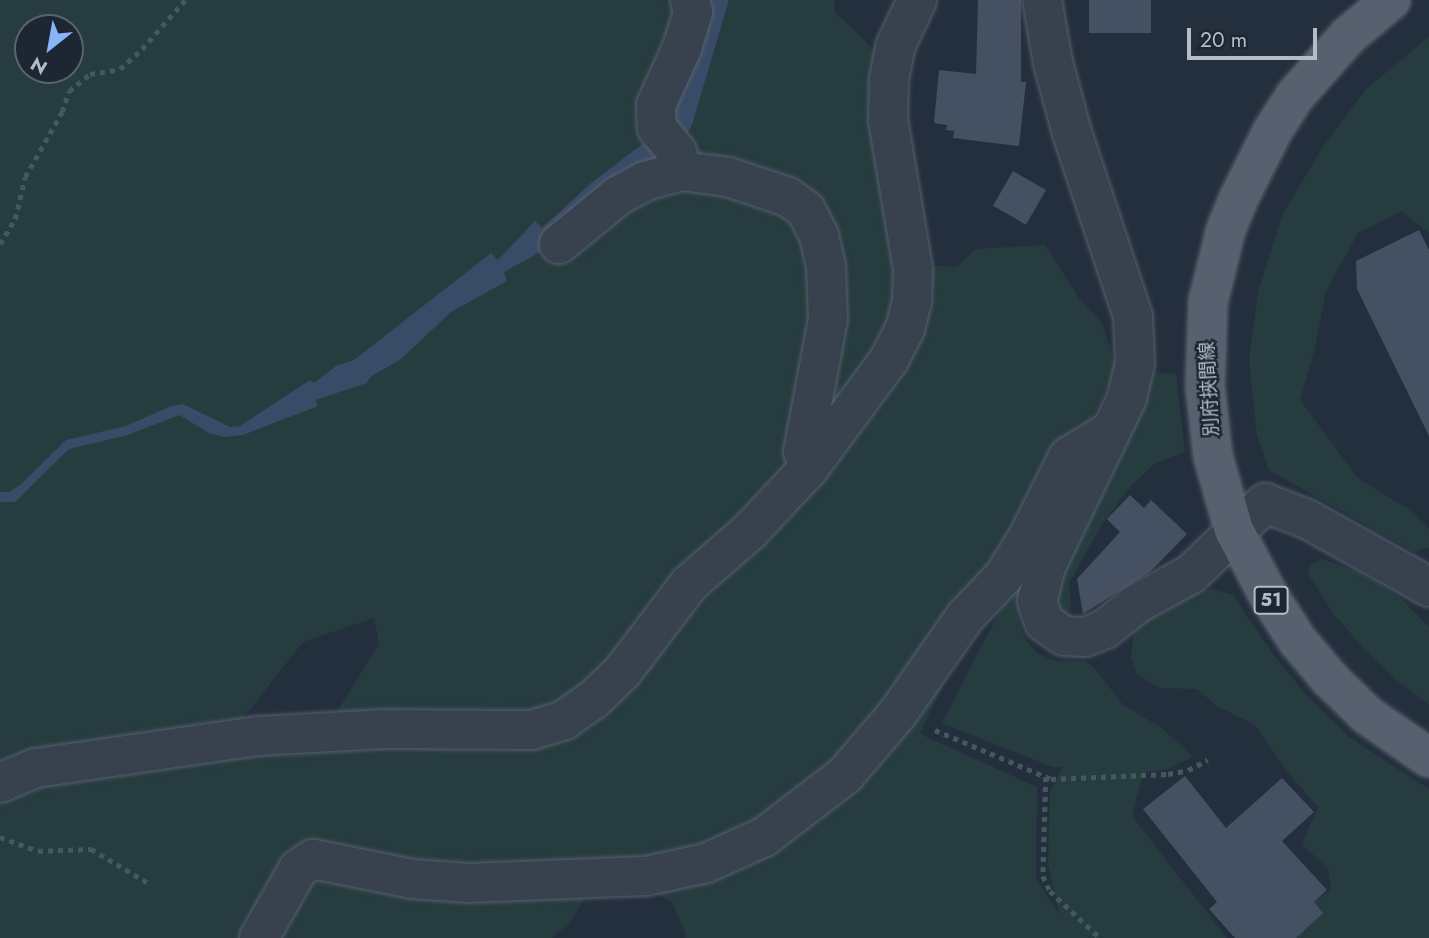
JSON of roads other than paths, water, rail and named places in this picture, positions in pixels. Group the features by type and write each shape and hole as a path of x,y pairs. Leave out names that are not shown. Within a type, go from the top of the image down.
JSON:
{"main road":[{"name":"別府挾間線","path":"1391,0 1348,36 1320,65 1273,130 1238,200 1215,267 1208,302 1205,386 1213,456 1234,530 1290,629 1329,680 1367,715 1429,758"}],"street":[{"path":"690,0 693,12 682,48 656,104 672,150 728,177 788,197 806,210 819,236 826,267 828,319 803,452 809,468"},
{"path":"0,783 36,768 258,736 386,730 533,730 564,720 593,700 623,671 689,584 750,531 809,468 889,360 905,330 912,300 913,269 888,119 888,79 895,47 917,0"},
{"path":"1042,0 1052,63 1072,133 1133,316 1149,354 1046,566 1037,601 1044,622 1064,636 1085,636 1105,629 1138,603 1191,574 1265,503 1307,519 1429,587"},
{"path":"559,244 620,195 645,181 672,150"},
{"path":"259,938 298,869 313,859 412,880 469,883 633,877 706,863 764,837 845,775 898,713 965,617 1003,576 1027,539 1068,457 1109,432"}],"water":[{"path":"697,0 729,0 692,125 681,144 553,245 504,272 507,281 451,312 401,359 370,377 367,383 315,400 318,406 243,435 224,437 209,433 179,415 128,435 69,449 15,502 0,502 0,492 9,492 20,485 66,440 126,426 169,407 183,404 230,427 240,426 310,380 314,383 336,366 354,360 491,253 498,260 535,221 542,228 591,183 653,136"}]}
